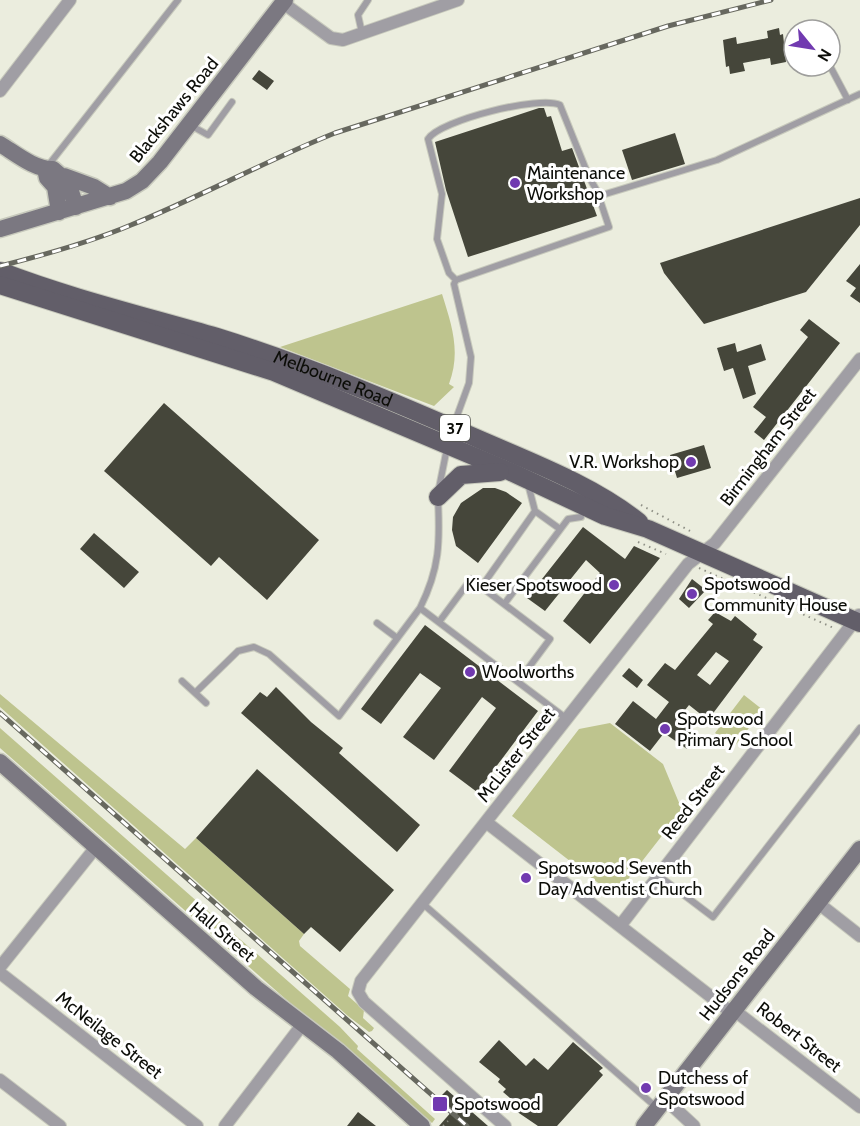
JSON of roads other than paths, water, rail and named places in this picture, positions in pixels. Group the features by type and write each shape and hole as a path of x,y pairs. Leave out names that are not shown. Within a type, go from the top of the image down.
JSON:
{"main road":[{"name":"Melbourne Road","path":"0,271 216,337 453,428 617,504 648,529 695,558 855,623"},
{"name":"Melbourne Road","path":"0,285 229,356 326,393 519,476 605,516 648,529"},
{"path":"438,497 448,484 460,475 483,471 519,476"}],"street":[{"path":"0,91 70,0"},
{"path":"284,1 331,38 343,39 458,0"},
{"name":"Blackshaws Road","path":"0,229 110,197 142,181 284,1"},
{"path":"0,144 45,170 53,169 64,176 94,187 110,197"},
{"path":"45,170 47,178 55,187 59,212"},
{"path":"64,176 76,207"},
{"name":"Birmingham Street","path":"695,558 715,543 860,359"},
{"name":"McLister Street","path":"505,1126 364,1002 358,992 361,981 695,558"},
{"name":"Reed Street","path":"620,926 855,623"},
{"name":"Hall Street","path":"0,762 255,988 338,1051 422,1126"},
{"name":"Robert Street","path":"486,822 732,1013 739,1014 860,1107"},
{"path":"0,967 96,847"},
{"name":"Hudsons Road","path":"644,1126 860,849"},
{"path":"818,903 860,936"},
{"name":"McNeilage Street","path":"0,973 196,1126"},
{"path":"225,1126 302,1024"},
{"path":"0,1080 60,1126"},
{"path":"661,1104 694,1126"}],"lane":[{"path":"45,170 178,0"},
{"path":"362,33 358,15 368,0"},
{"path":"836,78 848,100"},
{"path":"599,196 717,160 860,94"},
{"path":"189,124 208,135 232,102"},
{"path":"196,692 238,651 254,647 269,654 339,716 420,608 437,568 440,543 438,497 442,462 469,383 471,357 456,290 456,280 449,273 437,239 442,194 427,144 431,134 479,115 555,102 564,110 609,227 456,280"},
{"path":"519,476 535,511 560,528"},
{"path":"482,586 535,511"},
{"path":"505,603 568,519 582,517"},
{"path":"439,622 471,579 505,603 550,639 518,682"},
{"path":"420,608 567,719"},
{"path":"377,623 397,638"},
{"path":"182,681 206,703"},
{"path":"659,876 713,916 860,728"},
{"path":"421,903 661,1104"}],"railway":[{"path":"0,266 66,248 115,231 335,133 668,26 771,0"},
{"path":"0,713 467,1126"}],"place":[{"name":"Maintenance Workshop","path":"515,183"},
{"name":"V.R. Workshop","path":"691,462"},
{"name":"Kieser Spotswood","path":"614,585"},
{"name":"Spotswood Community House","path":"692,594"},
{"name":"Woolworths","path":"470,672"},
{"name":"Spotswood Primary School","path":"665,729"},
{"name":"Spotswood Seventh Day Adventist Church","path":"526,878"},
{"name":"Dutchess of Spotswood","path":"646,1088"},
{"name":"Spotswood","path":"440,1104"}]}
